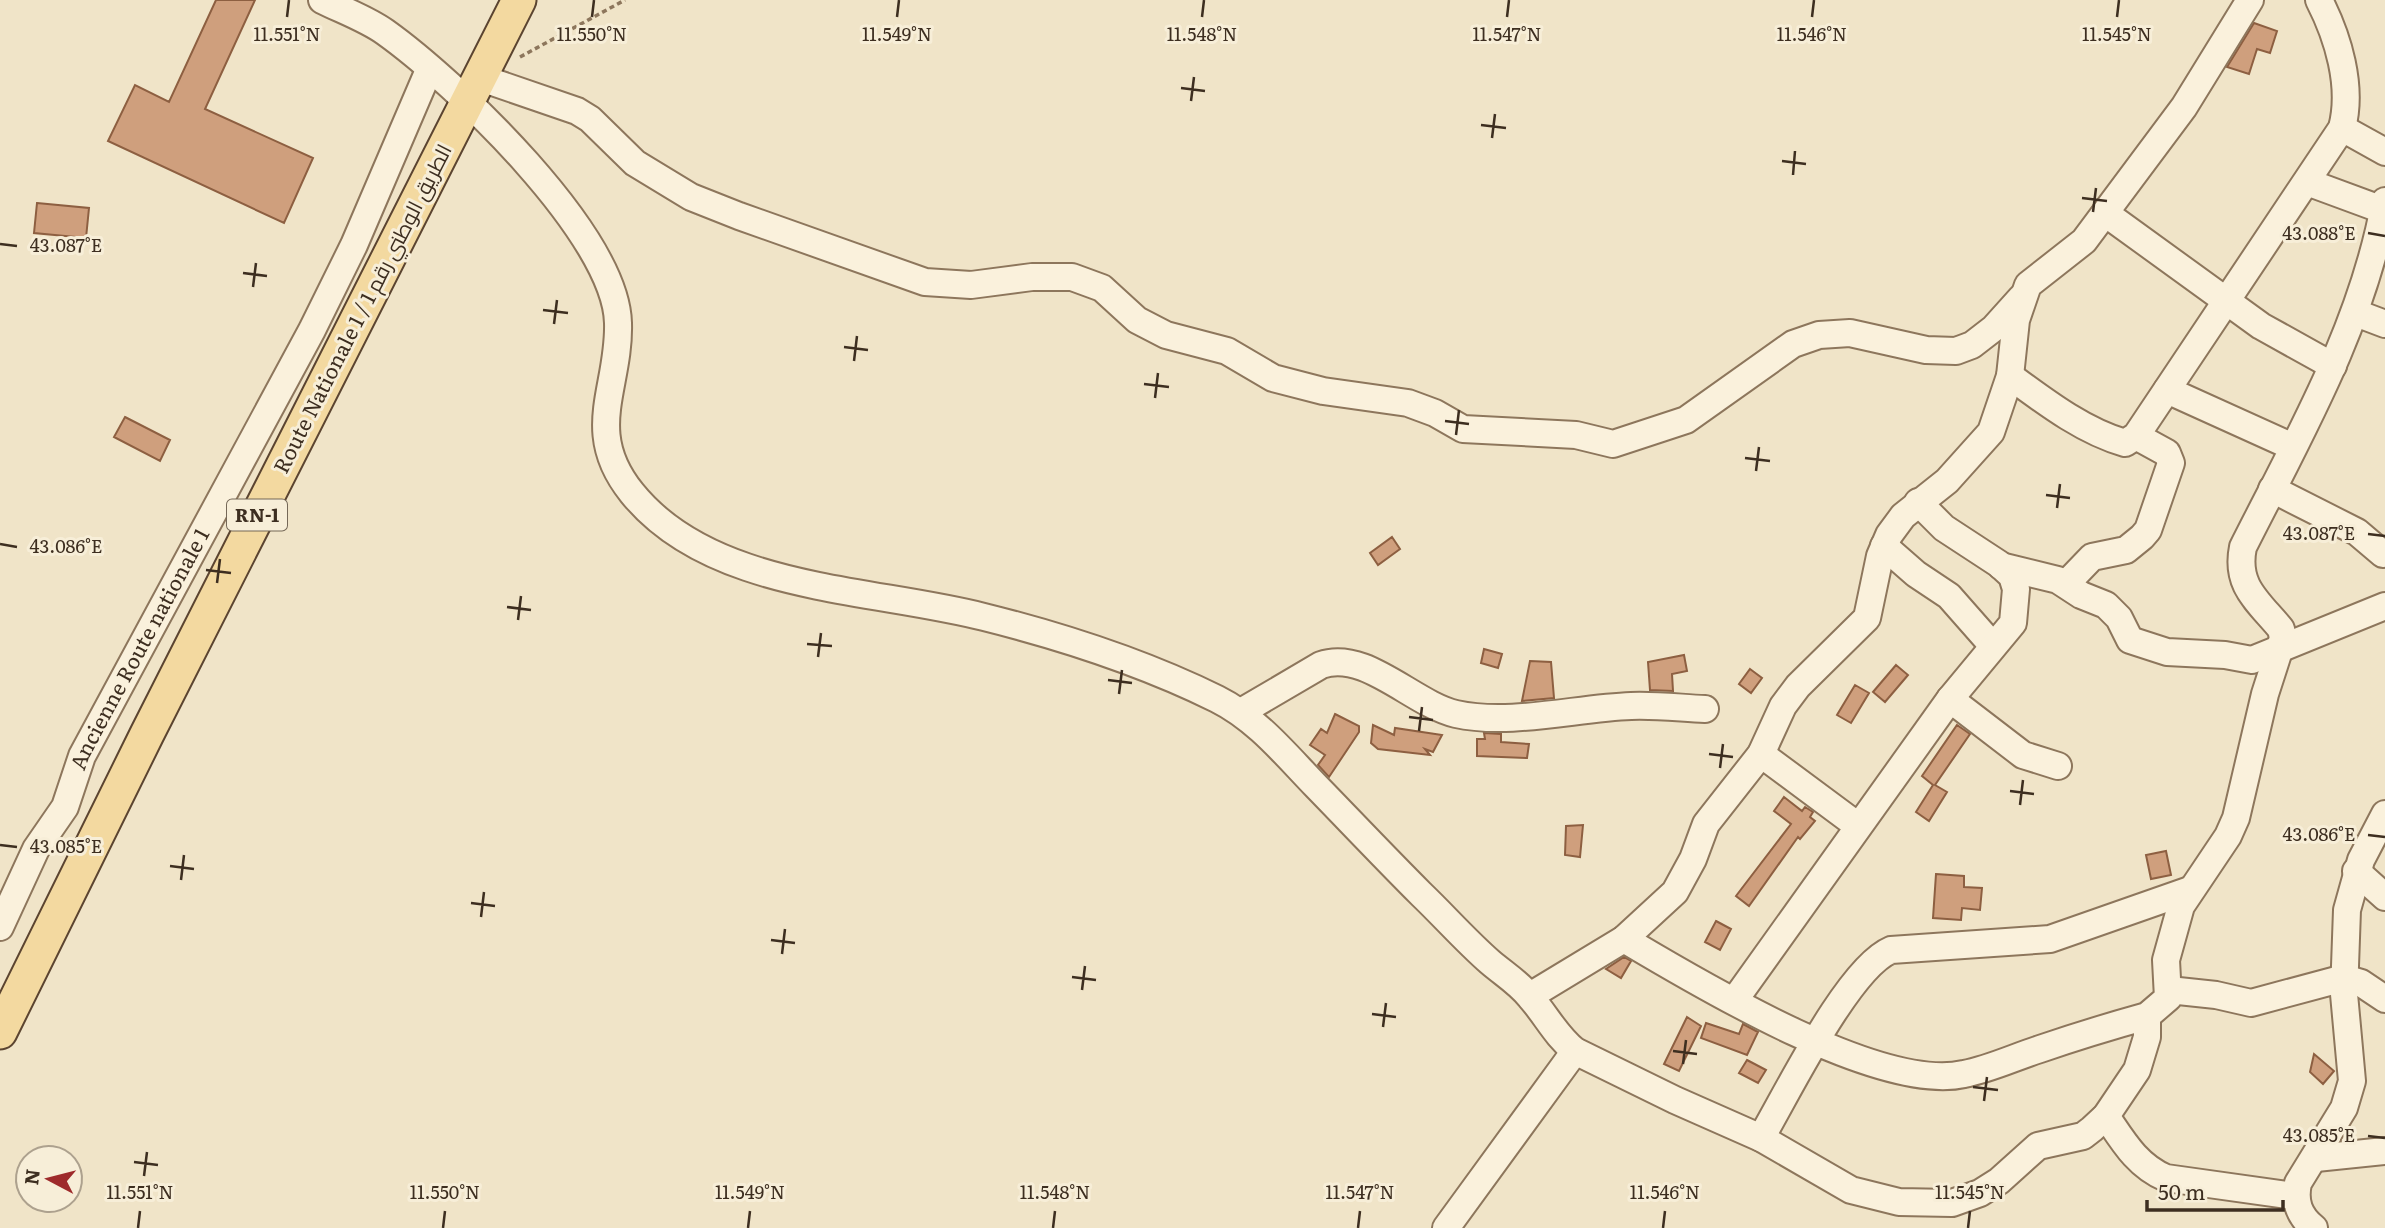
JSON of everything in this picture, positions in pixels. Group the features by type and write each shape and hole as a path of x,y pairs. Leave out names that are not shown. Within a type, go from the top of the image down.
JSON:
{"main road":[{"name":"Route Nationale 1 / الطريق الوطني رقم 1","path":"0,1032 147,734 519,0"}],"street":[{"path":"322,0 383,30 429,70 474,91 577,111 590,119 635,163 691,197 925,282 971,285 1058,275 1081,279 1102,288 1123,310 1166,335 1227,351 1273,379 1323,391 1385,397 1408,403 1435,413 1463,429 1576,435 1604,444 1613,444 1686,420 1793,344 1819,335 1850,333 1926,350 1956,351 1972,345 1994,328 2021,298 2028,285 2077,248 2184,107 2250,0"},
{"path":"2010,376 2042,400 2113,439 2124,443 2136,436 2342,128 2345,94 2342,67 2334,34 2319,0"},
{"name":"Ancienne Route nationale 1","path":"0,927 36,849 65,807 82,756 312,330 359,232 429,70"},
{"path":"474,91 575,222 614,294 618,321 604,422 608,446 614,464 632,492 674,532 750,567 793,581 981,616 1084,645 1146,666 1241,712 1277,744 1464,936 1530,996 1562,1041 1576,1051 1675,1100 1761,1138 1866,1196 1899,1202 1952,1203 1980,1193 1999,1181 2038,1146 2083,1136 2106,1116 2143,1057 2147,1016"},
{"path":"2342,128 2385,152"},
{"path":"1624,939 1734,1001 1817,1041 1886,1070 1926,1077 1964,1074 2147,1016 2163,1005 2169,990 2166,960 2181,906 2228,836 2236,818 2265,694 2281,649 2281,629 2242,581 2239,566 2243,547 2333,366 2356,313 2384,206 2307,182"},
{"path":"2105,213 2273,333 2333,366"},
{"path":"1530,996 1624,939 1675,892 1693,859 1706,824 1761,754 1774,721 1790,696 1867,618 1884,545 1903,516 1947,481 1991,432 2010,376 2021,298"},
{"path":"2356,313 2385,324"},
{"path":"2167,390 2293,447"},
{"path":"2066,584 2086,561 2126,550 2148,530 2171,463 2167,453 2136,436"},
{"path":"2272,489 2357,532 2384,558"},
{"path":"1734,1001 1950,699 2013,623 2016,609 2012,576 1944,528 1918,502"},
{"path":"1884,545 1916,574 1949,596 1993,646"},
{"path":"2001,566 2066,584 2081,595 2106,605 2119,618 2130,640 2148,648 2175,653 2225,655 2252,660 2385,606"},
{"path":"1241,712 1321,665 1335,660 1356,665 1441,709 1485,719 1631,706 1705,709"},
{"path":"1950,699 2023,755 2058,766"},
{"path":"1761,754 1858,826"},
{"path":"2314,1228 2299,1211 2295,1196 2298,1183 2316,1158 2344,1108 2351,1081 2344,978 2347,911 2356,871 2385,814"},
{"path":"2356,871 2385,897"},
{"path":"1761,1138 1817,1041 1857,981 1882,954 1891,950 2050,939 2190,890"},
{"path":"2169,990 2202,993 2251,1003 2344,978 2361,983 2385,999"},
{"path":"1446,1228 1576,1051"},
{"path":"2106,1116 2134,1157 2150,1171 2166,1178 2295,1196"},
{"path":"2316,1158 2385,1151"}],"path":[{"path":"517,58 625,0"}],"building":[{"path":"216,0 255,0 205,109 313,158 284,223 108,141 135,85 169,102"},
{"path":"2254,23 2277,31 2270,53 2257,49 2249,74 2227,67"},
{"path":"37,203 89,208 86,238 34,233"},
{"path":"125,417 170,440 160,461 114,437"},
{"path":"1392,537 1400,549 1378,565 1370,553"},
{"path":"1484,649 1502,654 1498,668 1481,663"},
{"path":"1684,655 1687,671 1672,674 1673,691 1650,690 1648,662"},
{"path":"1530,661 1551,662 1554,698 1522,701"},
{"path":"1896,665 1908,675 1885,702 1873,692"},
{"path":"1750,669 1762,678 1751,693 1739,684"},
{"path":"1855,685 1869,693 1851,723 1837,715"},
{"path":"1335,714 1359,726 1359,732 1329,777 1318,765 1325,755 1310,745 1321,729 1327,733"},
{"path":"1373,725 1394,735 1395,728 1442,735 1433,752 1425,749 1430,755 1378,749 1371,743"},
{"path":"1957,725 1970,734 1935,785 1947,792 1929,821 1916,812 1933,785 1922,776"},
{"path":"1484,733 1501,734 1501,742 1529,744 1527,758 1477,756 1477,739 1485,739"},
{"path":"1784,797 1802,811 1805,807 1813,812 1810,817 1815,821 1800,839 1798,837 1749,906 1736,896 1791,824 1774,811"},
{"path":"1583,825 1580,857 1565,855 1566,826"},
{"path":"2166,851 2171,875 2151,879 2146,855"},
{"path":"1936,874 1964,876 1964,887 1982,888 1980,910 1962,908 1961,920 1933,918"},
{"path":"1716,921 1731,929 1720,950 1705,942"},
{"path":"1624,957 1631,961 1621,978 1606,969"},
{"path":"1687,1017 1701,1026 1679,1071 1664,1064"},
{"path":"1706,1023 1739,1034 1743,1024 1758,1032 1747,1055 1701,1038"},
{"path":"2314,1054 2334,1071 2323,1084 2310,1072"},
{"path":"1747,1060 1766,1070 1758,1083 1739,1073"}]}
